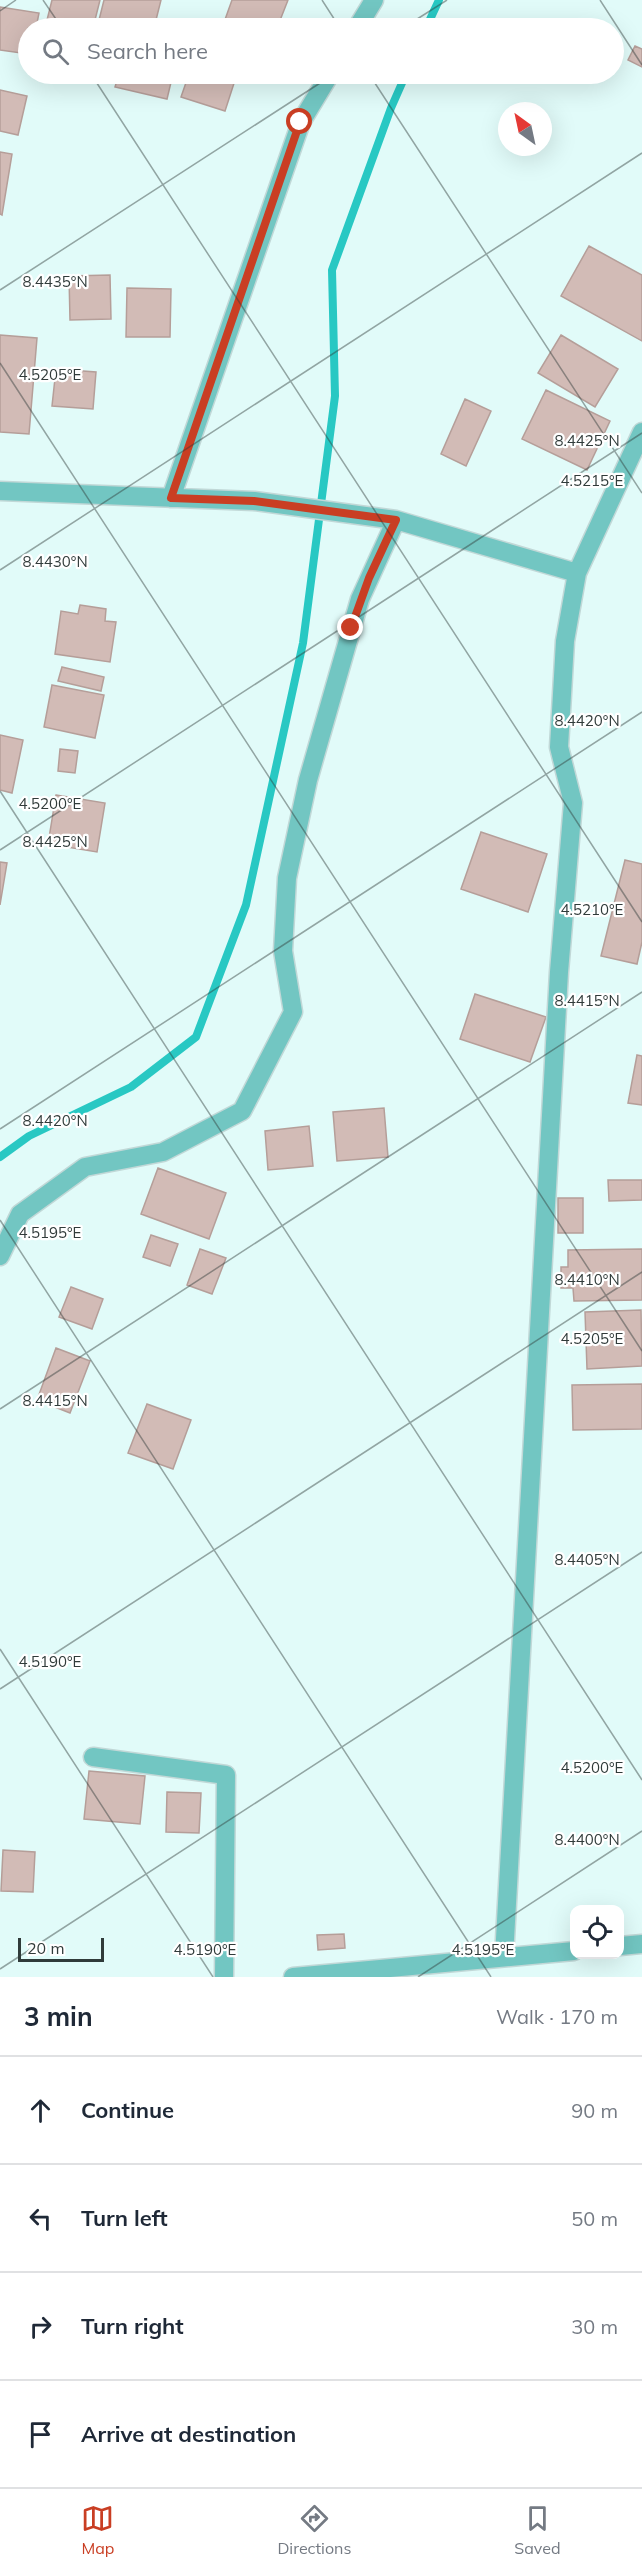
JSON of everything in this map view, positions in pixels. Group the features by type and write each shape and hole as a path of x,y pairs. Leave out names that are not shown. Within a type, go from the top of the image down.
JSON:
{"street":[{"path":"363,18 374,0"},
{"path":"171,498 300,122 324,84"},
{"path":"504,1957 560,972 573,803 559,747 564,641 577,573 642,432"},
{"path":"0,491 254,501 396,520 577,573"},
{"path":"0,1256 20,1214 85,1167 163,1152 242,1111 293,1012 283,951 287,878 308,780 360,599 396,520"},
{"path":"93,1757 225,1775 224,1977"},
{"path":"624,1946 642,1944"},
{"path":"293,1977 570,1951"}],"building":[{"path":"52,0 100,0 96,18 48,18"},
{"path":"104,0 161,0 156,18 100,18"},
{"path":"232,0 288,0 281,18 226,18"},
{"path":"0,7 39,13 38,18 18,18 18,53 0,50"},
{"path":"635,46 642,49 642,67 628,60"},
{"path":"116,84 171,84 167,99 115,87"},
{"path":"186,84 234,84 225,111 181,97"},
{"path":"0,90 27,96 18,135 0,131"},
{"path":"0,152 12,154 2,215 0,214"},
{"path":"589,246 642,275 642,341 561,296"},
{"path":"110,275 111,319 70,320 69,276"},
{"path":"127,288 171,289 170,337 126,337"},
{"path":"0,335 37,338 29,434 0,432"},
{"path":"561,335 618,369 595,407 538,373"},
{"path":"56,369 96,372 93,409 52,406"},
{"path":"546,390 610,421 587,470 522,439"},
{"path":"465,399 491,411 466,466 441,454"},
{"path":"80,605 106,609 105,621 116,622 110,662 55,654 61,611 78,614"},
{"path":"62,667 104,677 101,691 58,681"},
{"path":"52,685 104,695 95,738 44,727"},
{"path":"0,735 23,740 12,793 0,790"},
{"path":"60,749 78,751 75,773 58,771"},
{"path":"56,795 105,803 97,852 48,844"},
{"path":"481,832 547,854 528,912 461,889"},
{"path":"625,860 642,864 642,942 637,964 601,956"},
{"path":"0,862 7,863 0,905"},
{"path":"475,994 546,1017 530,1062 460,1039"},
{"path":"637,1055 642,1056 642,1105 628,1103"},
{"path":"384,1108 388,1157 337,1161 333,1112"},
{"path":"309,1126 313,1166 268,1170 265,1131"},
{"path":"158,1168 226,1193 209,1239 141,1214"},
{"path":"608,1180 642,1180 642,1200 609,1201"},
{"path":"558,1198 583,1198 583,1233 558,1233"},
{"path":"151,1235 178,1244 170,1266 143,1257"},
{"path":"200,1249 226,1258 212,1294 187,1285"},
{"path":"642,1249 642,1300 574,1301 573,1288 561,1288 561,1267 568,1267 568,1250"},
{"path":"71,1287 103,1299 92,1329 59,1317"},
{"path":"641,1310 642,1366 587,1369 585,1312"},
{"path":"56,1348 90,1361 70,1413 37,1400"},
{"path":"642,1384 642,1429 573,1430 572,1385"},
{"path":"147,1404 191,1420 173,1469 128,1453"},
{"path":"89,1771 145,1776 140,1824 84,1819"},
{"path":"167,1792 201,1793 199,1833 166,1832"},
{"path":"3,1850 35,1852 33,1892 1,1891"},
{"path":"344,1934 345,1948 318,1950 317,1935"}],"waterway":[{"path":"431,18 439,0"},
{"path":"0,1157 29,1136 131,1087 196,1037 246,905 303,643 335,396 332,270 402,84"}],"route":[{"path":"300,122 171,498 254,501 396,520 360,599 351,628"}]}
